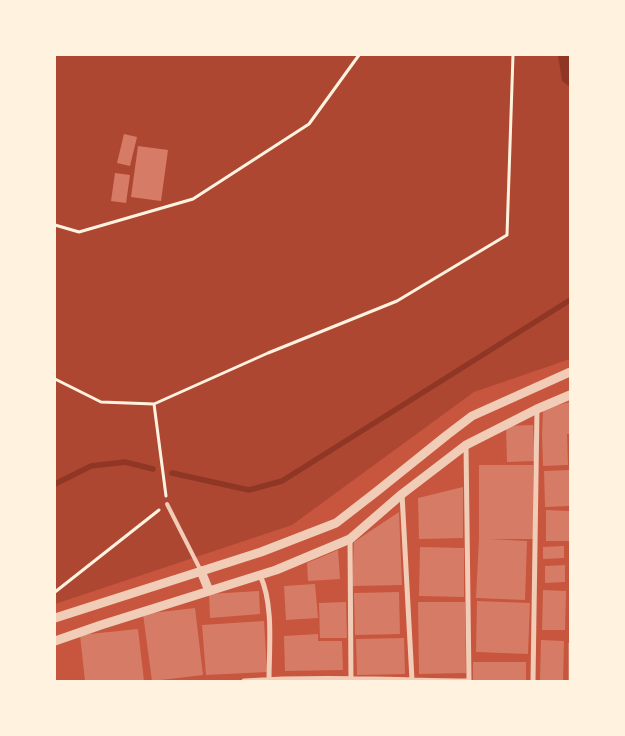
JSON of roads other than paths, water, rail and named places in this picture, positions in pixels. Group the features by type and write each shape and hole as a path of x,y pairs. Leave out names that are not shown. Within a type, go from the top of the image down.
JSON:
{"street":[{"path":"55,618 261,552 336,523 472,416 570,372"},
{"path":"55,641 276,570 350,539 402,494 466,445 537,409 570,395"},
{"path":"533,681 537,409"},
{"path":"244,681 469,681 466,445"},
{"path":"402,494 412,680"},
{"path":"350,539 351,680"},
{"path":"201,571 209,591"},
{"path":"260,575 265,586 269,612 269,680"}],"lane":[{"path":"167,504 201,571"}],"waterway":[{"path":"172,473 249,490 282,481 570,300"},
{"path":"55,484 91,466 125,462 153,469"}]}
